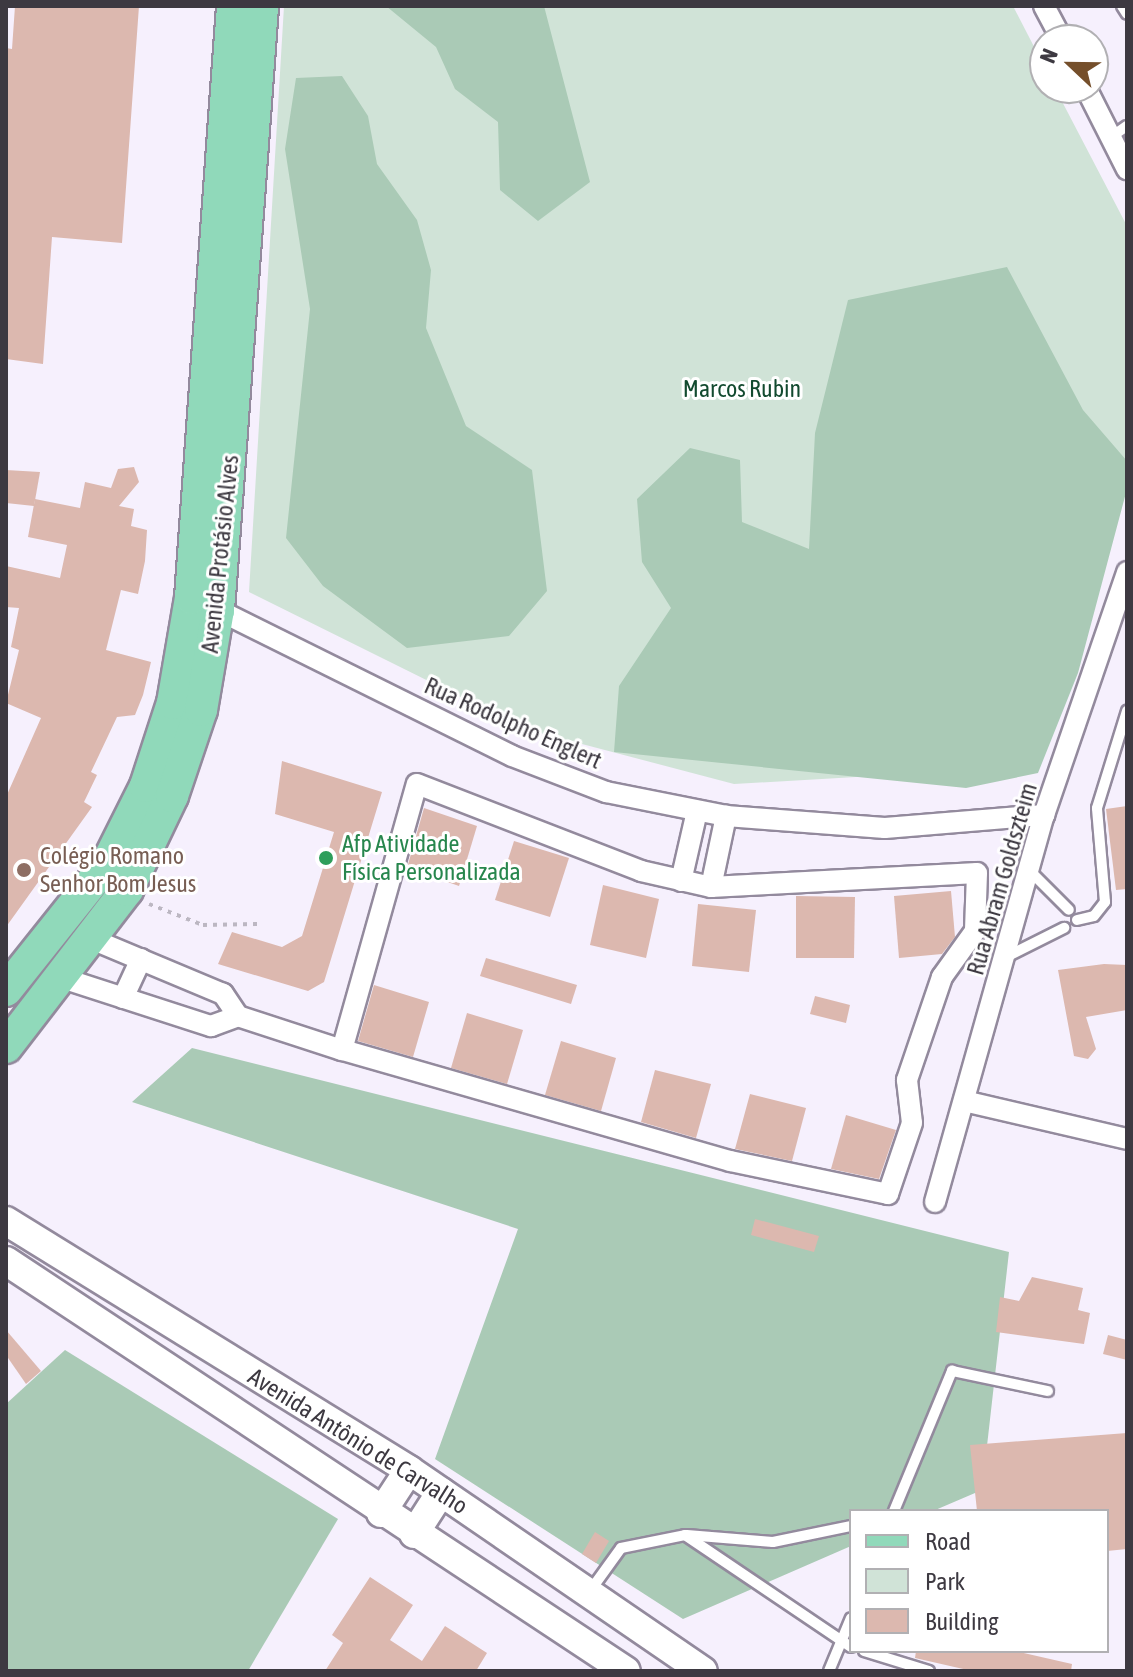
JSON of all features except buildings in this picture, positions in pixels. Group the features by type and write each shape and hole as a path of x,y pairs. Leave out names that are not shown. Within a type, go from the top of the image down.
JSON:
{"main road":[{"name":"Avenida Protásio Alves","path":"6,990 108,862 146,786 173,703 194,567 233,6"},
{"name":"Avenida Protásio Alves","path":"6,1047 127,890 172,796 201,710 218,610 262,6"},
{"name":"Avenida Antônio de Carvalho","path":"6,1221 409,1470 703,1671"},
{"name":"Avenida Antônio de Carvalho","path":"6,1261 381,1513 626,1671"},
{"path":"381,1513 409,1470"},
{"path":"414,1534 441,1492"}],"street":[{"path":"1044,6 1054,24"},
{"path":"1098,104 1119,132 1127,169"},
{"name":"Rua Abram Goldszteim","path":"935,1202 1032,873 1044,815 1127,572"},
{"name":"Rua Rodolpho Englert","path":"218,610 512,756 606,792 726,816 885,828 1044,815"},
{"path":"89,938 223,994 238,1016 342,1050 730,1161 888,1194 912,1123 907,1080 942,977 975,931 976,871 711,887 681,881 417,784 342,1050"},
{"path":"681,881 697,811"},
{"path":"711,887 726,816"},
{"path":"123,998 141,959"},
{"path":"59,977 211,1026 238,1016"},
{"path":"964,1101 1127,1139"}],"lane":[{"path":"1077,920 1094,916 1105,902 1097,808 1127,711"},
{"path":"1032,873 1069,910"},
{"path":"1008,956 1064,928"},
{"path":"895,1509 952,1371 1048,1391"},
{"path":"589,1593 621,1548 685,1535 773,1542 849,1526"},
{"path":"685,1535 846,1646 829,1671"},
{"path":"870,1653 929,1671"}],"path":[{"path":"127,890 203,925 263,924"}],"green space":[{"name":"Marcos Rubin","path":"284,6 1013,6 1029,37 1029,104 1063,104 1127,226 1127,484 1027,767 734,784 525,729 249,592"},
{"path":"386,6 544,6 590,182 538,221 500,190 498,122 455,89 436,47"},
{"path":"342,76 368,116 377,164 417,220 431,270 426,328 466,426 532,470 547,591 509,636 407,648 323,586 286,538 310,309 285,149 296,78"},
{"path":"1007,267 1083,410 1127,461 1127,489 1078,673 1038,773 966,788 614,752 619,686 671,608 642,562 637,499 690,448 740,460 742,522 809,549 815,433 848,300"},
{"path":"192,1048 1009,1252 982,1490 938,1509 849,1509 849,1547 683,1619 435,1459 518,1229 132,1102"},
{"path":"65,1350 338,1519 248,1671 6,1671 6,1404"}],"place":[{"name":"Afp Atividade Física Personalizada","path":"326,858"},
{"name":"Colégio Romano Senhor Bom Jesus","path":"24,870"}]}
